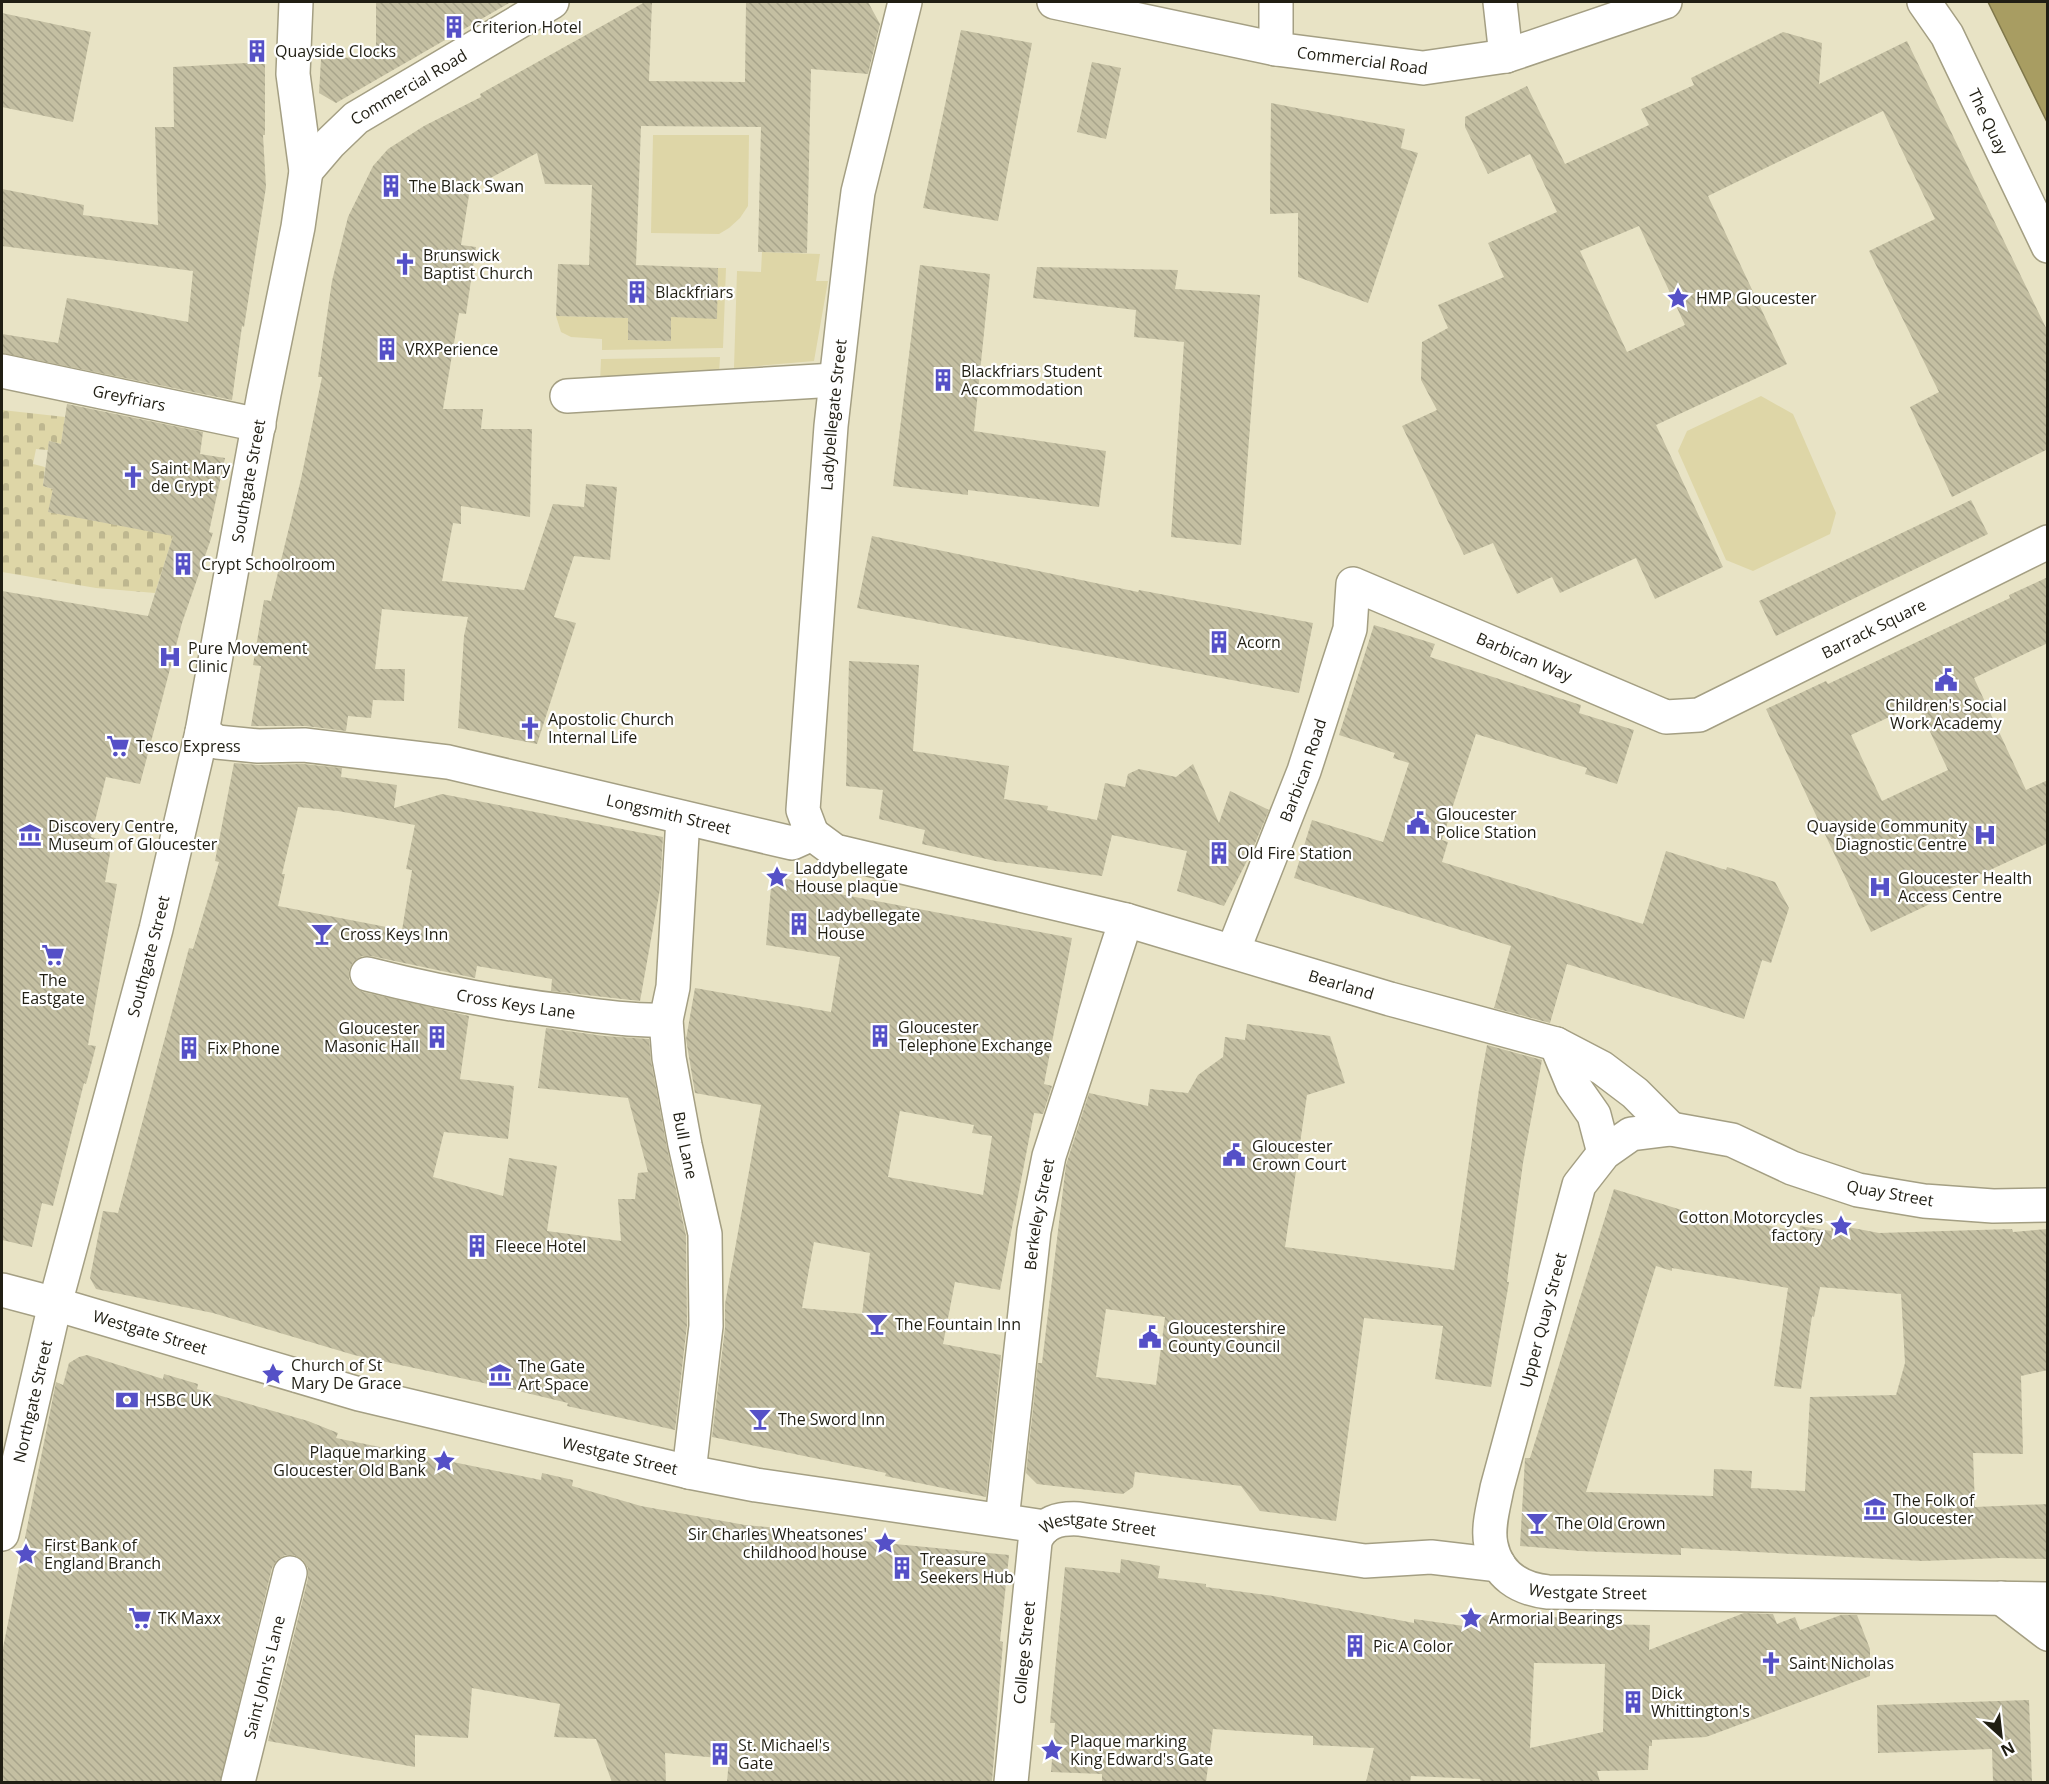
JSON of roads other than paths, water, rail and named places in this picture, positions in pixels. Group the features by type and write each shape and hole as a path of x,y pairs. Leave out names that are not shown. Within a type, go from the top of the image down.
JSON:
{"street":[{"name":"Southgate Street","path":"55,1304 156,929 202,732 298,227 306,171 293,74 296,2"},
{"name":"Commercial Road","path":"306,171 330,142 356,118 552,2"},
{"name":"Ladybellegate Street","path":"812,834 803,810 835,380 858,192 905,2"},
{"name":"Commercial Road","path":"1054,2 1276,49 1423,68 1506,56 1665,2"},
{"path":"1276,2 1276,49"},
{"path":"1500,2 1506,56"},
{"name":"The Quay","path":"1924,2 1947,35 2048,246"},
{"name":"Greyfriars","path":"2,371 260,424"},
{"path":"567,396 835,380"},
{"name":"Barrack Square","path":"1699,715 2048,542"},
{"name":"Barbican Way","path":"1353,584 1666,717 1699,715"},
{"name":"Barbican Road","path":"1233,951 1304,771 1350,629 1353,584"},
{"name":"Longsmith Street","path":"202,732 217,742 258,746 304,746 448,762 792,843 812,834"},
{"name":"Bull Lane","path":"683,818 673,987 666,1020 669,1058 705,1234 706,1326 689,1472"},
{"path":"812,834 834,851 1126,920"},
{"name":"Bearland","path":"1126,920 1389,999 1556,1044 1602,1068 1635,1093 1671,1129"},
{"name":"Berkeley Street","path":"1002,1520 1034,1231 1047,1167 1126,920"},
{"name":"Cross Keys Lane","path":"367,974 410,985 524,1007 639,1021 666,1020"},
{"path":"1556,1044 1573,1085 1594,1115 1604,1153"},
{"name":"Upper Quay Street","path":"1499,1565 1491,1544 1492,1517 1497,1488 1579,1185 1604,1153 1631,1134 1671,1129"},
{"name":"Quay Street","path":"1671,1129 1732,1140 1792,1168 1858,1190 1924,1201 1993,1206 2048,1204"},
{"name":"Westgate Street","path":"2,1290 359,1394 689,1472 756,1485 1045,1527 1065,1519 1079,1519 1365,1561 1431,1557 1499,1565 1518,1585 1531,1590 1548,1592 2048,1599"},
{"name":"Northgate Street","path":"2,1534 55,1304"},
{"name":"College Street","path":"1011,1781 1035,1542 1038,1534 1045,1527"},
{"name":"Saint John's Lane","path":"238,1782 290,1573"},
{"path":"2001,1598 2048,1634"}],"place":[{"name":"Criterion Hotel","path":"454,27"},
{"name":"Quayside Clocks","path":"257,51"},
{"name":"The Black Swan","path":"391,186"},
{"name":"Brunswick Baptist Church","path":"405,264"},
{"name":"Blackfriars","path":"637,292"},
{"name":"HMP Gloucester","path":"1678,298"},
{"name":"VRXPerience","path":"387,349"},
{"name":"Blackfriars Student Accommodation","path":"943,380"},
{"name":"Saint Mary de Crypt","path":"133,477"},
{"name":"Crypt Schoolroom","path":"183,564"},
{"name":"Acorn","path":"1219,642"},
{"name":"Pure Movement Clinic","path":"170,657"},
{"name":"Children's Social Work Academy","path":"1946,680"},
{"name":"Apostolic Church Internal Life","path":"530,728"},
{"name":"Tesco Express","path":"118,746"},
{"name":"Gloucester Police Station","path":"1418,823"},
{"name":"Discovery Centre, Museum of Gloucester","path":"30,835"},
{"name":"Quayside Community Diagnostic Centre","path":"1985,835"},
{"name":"Old Fire Station","path":"1219,853"},
{"name":"Laddybellegate House plaque","path":"777,877"},
{"name":"Gloucester Health Access Centre","path":"1880,887"},
{"name":"Ladybellegate House","path":"799,924"},
{"name":"Cross Keys Inn","path":"322,934"},
{"name":"The Eastgate","path":"53,955"},
{"name":"Gloucester Telephone Exchange","path":"880,1036"},
{"name":"Gloucester Masonic Hall","path":"437,1037"},
{"name":"Fix Phone","path":"189,1048"},
{"name":"Gloucester Crown Court","path":"1234,1155"},
{"name":"Cotton Motorcycles factory","path":"1841,1226"},
{"name":"Fleece Hotel","path":"477,1246"},
{"name":"The Fountain Inn","path":"877,1324"},
{"name":"Gloucestershire County Council","path":"1150,1337"},
{"name":"Church of St Mary De Grace","path":"273,1374"},
{"name":"The Gate Art Space","path":"500,1375"},
{"name":"HSBC UK","path":"127,1400"},
{"name":"The Sword Inn","path":"760,1419"},
{"name":"Plaque marking Gloucester Old Bank","path":"444,1461"},
{"name":"The Folk of Gloucester","path":"1875,1509"},
{"name":"The Old Crown","path":"1537,1523"},
{"name":"Sir Charles Wheatsones' childhood house","path":"885,1543"},
{"name":"First Bank of England Branch","path":"26,1554"},
{"name":"Treasure Seekers Hub","path":"902,1568"},
{"name":"TK Maxx","path":"140,1618"},
{"name":"Armorial Bearings","path":"1471,1618"},
{"name":"Pic A Color","path":"1355,1646"},
{"name":"Saint Nicholas","path":"1771,1663"},
{"name":"Dick Whittington's","path":"1633,1702"},
{"name":"Plaque marking King Edward's Gate","path":"1052,1750"},
{"name":"St. Michael's Gate","path":"720,1754"}]}
